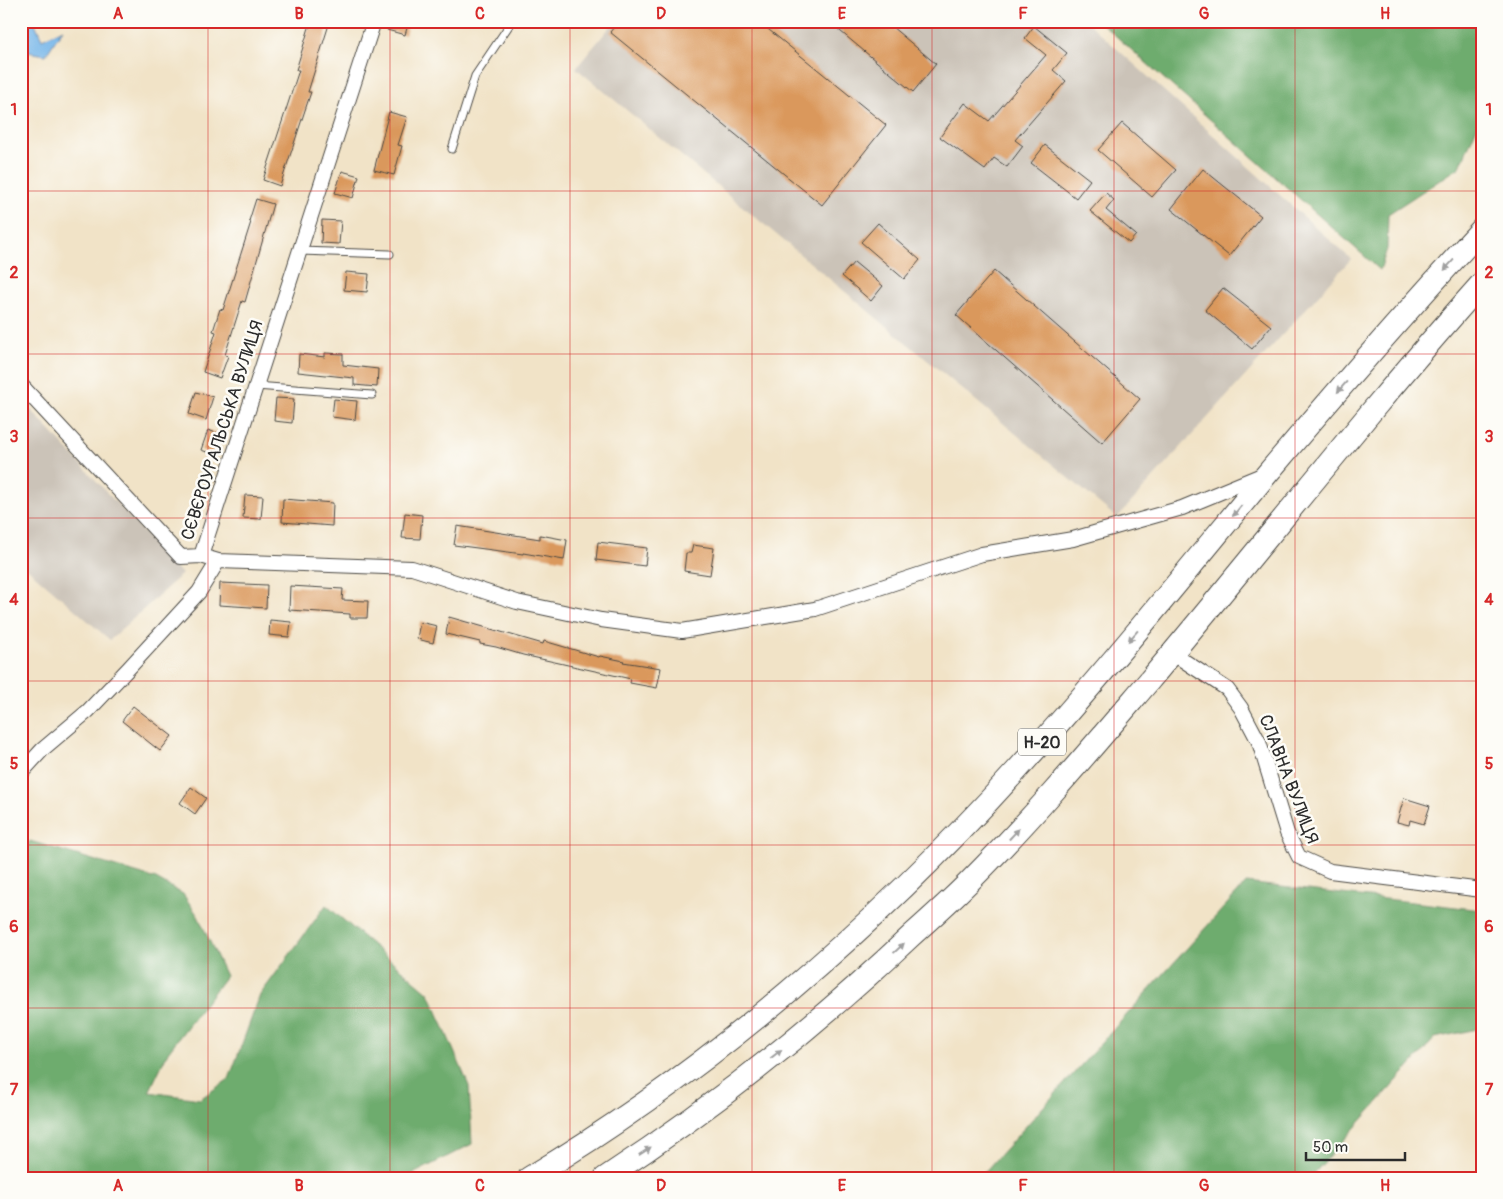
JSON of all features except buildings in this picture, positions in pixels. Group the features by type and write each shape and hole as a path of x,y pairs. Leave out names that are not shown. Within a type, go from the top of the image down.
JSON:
{"main road":[{"name":"Н-20","path":"529,1178 621,1119 754,1021 860,928 936,856 1017,770 1136,634 1269,472 1406,312 1482,229"},
{"name":"Н-20","path":"605,1178 653,1146 776,1054 877,969 981,869 1069,775 1428,344 1482,283"}],"street":[{"name":"СЄВЄРОУРАЛЬСЬКА ВУЛИЦЯ","path":"374,21 201,556 218,561 412,568 518,602 601,620 682,631 815,609 982,554 1073,539 1182,508 1269,472"},
{"path":"21,385 182,557 201,556"},
{"path":"21,773 43,749 88,711 128,669 199,592 218,561"},
{"name":"СЛАВНА ВУЛИЦЯ","path":"1172,653 1227,689 1241,708 1259,742 1287,833 1299,857 1330,871 1482,890"}],"lane":[{"path":"452,149 475,76 512,21"},
{"path":"300,251 390,254"},
{"path":"256,386 372,395"}],"shaded area":[{"path":"615,21 1086,21 1351,259 1117,518 576,68"},
{"path":"21,399 182,574 110,640 21,563"}],"green space":[{"path":"1099,21 1482,21 1482,115 1460,167 1388,214 1387,249 1380,270"},
{"path":"30,841 156,879 183,894 198,916 226,976 168,1052 149,1092 200,1099 229,1079 260,995 326,905 429,993 469,1086 472,1144 405,1178 21,1178 21,853"},
{"path":"1246,883 1482,910 1482,1028 1435,1038 1310,1178 979,1178"}],"water":[{"path":"21,21 34,21 42,39 63,29 46,55 21,51"}]}
